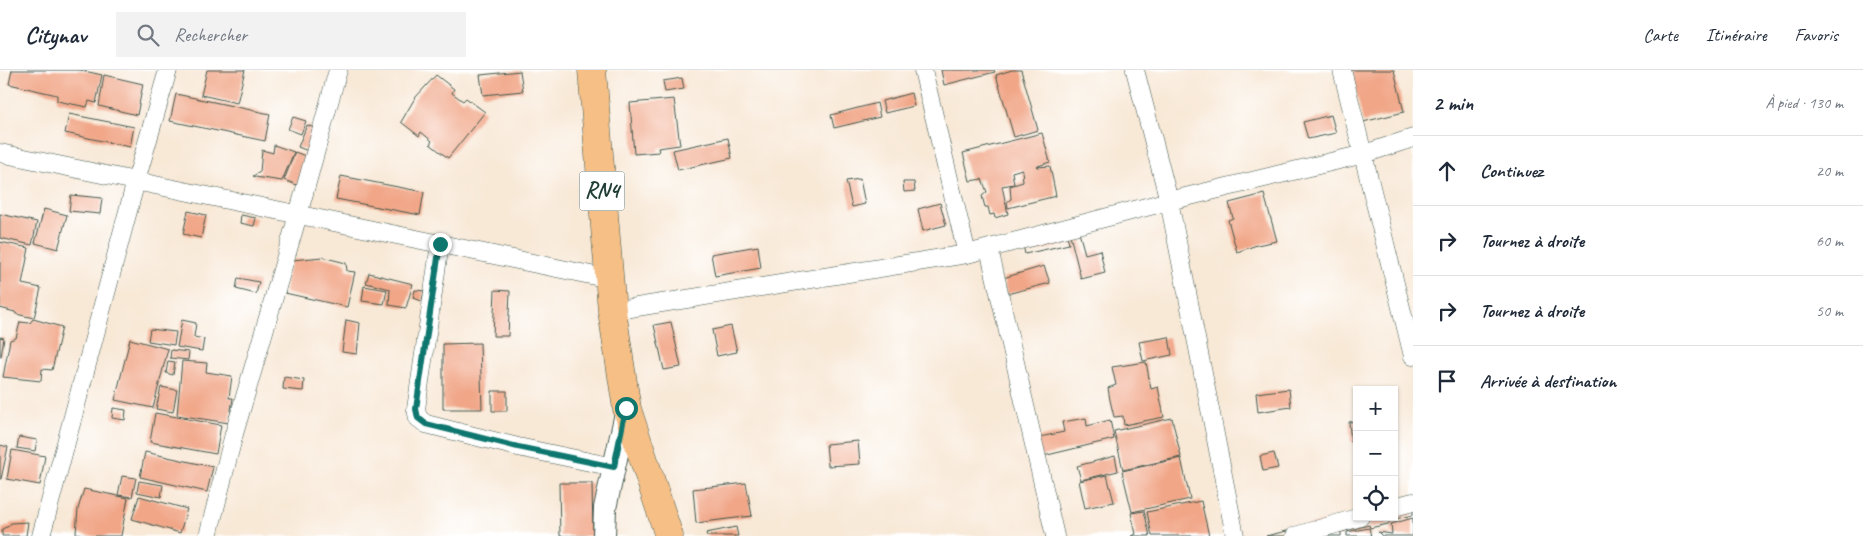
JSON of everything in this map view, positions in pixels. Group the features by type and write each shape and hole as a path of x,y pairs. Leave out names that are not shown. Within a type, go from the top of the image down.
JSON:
{"highway":[{"name":"RN4","path":"592,70 612,311 626,408 669,536"}],"street":[{"path":"41,536 136,181 168,70"},
{"path":"208,536 234,434 338,70"},
{"path":"923,70 968,254"},
{"path":"1135,70 1169,201 1235,536"},
{"path":"1342,70 1413,356"},
{"path":"612,311 968,254 1169,201 1364,154 1413,138"},
{"path":"0,153 610,279"},
{"path":"440,244 416,409 418,418 426,424 614,467"},
{"path":"990,249 1056,536"},
{"path":"604,536 605,508 626,408"},
{"path":"1398,506 1413,502"},
{"path":"1295,536 1353,519"}],"building":[{"path":"12,70 80,70 102,75 96,103 89,101 87,107 57,101 57,95 9,84"},
{"path":"207,70 245,70 237,103 201,95"},
{"path":"941,70 994,70 995,72 944,85"},
{"path":"1012,70 1021,70 1038,130 1014,137 996,75"},
{"path":"1351,70 1394,70 1404,112 1363,122"},
{"path":"520,71 523,91 483,95 480,75"},
{"path":"104,75 143,84 137,115 99,106"},
{"path":"436,75 454,89 452,93 463,101 466,98 485,112 448,158 430,144 432,141 421,132 419,136 401,122 415,98"},
{"path":"682,78 684,89 665,92 663,81"},
{"path":"911,93 914,106 885,113 882,101"},
{"path":"176,94 270,114 265,141 170,121"},
{"path":"674,99 680,145 658,148 659,152 634,154 630,103"},
{"path":"877,103 880,117 834,128 831,115"},
{"path":"69,114 134,127 130,147 65,133"},
{"path":"1331,115 1336,133 1308,139 1303,122"},
{"path":"293,117 306,121 301,134 288,129"},
{"path":"307,125 322,131 313,153 298,147"},
{"path":"1042,133 1050,162 1037,167 1050,166 1056,196 1008,208 1007,202 1011,199 1010,186 1023,182 1022,169 1012,172 1014,184 1002,186 1008,214 995,218 994,214 990,215 988,207 985,207 982,196 987,192 982,179 970,181 963,153"},
{"path":"728,138 732,158 678,170 673,150"},
{"path":"274,145 294,152 282,181 253,176 260,172 262,150 273,153"},
{"path":"295,152 308,157 297,185 284,180"},
{"path":"341,176 424,192 420,215 336,199"},
{"path":"860,179 865,204 852,207 846,181"},
{"path":"903,182 914,182 915,191 904,192"},
{"path":"1264,194 1277,241 1237,252 1228,220 1233,218 1229,203"},
{"path":"71,195 102,198 100,214 69,211"},
{"path":"940,203 946,225 923,231 918,209"},
{"path":"44,209 67,215 58,249 35,243"},
{"path":"188,211 206,215 201,238 183,234"},
{"path":"0,214 37,222 32,245 0,238"},
{"path":"241,215 256,218 254,226 240,223"},
{"path":"1077,225 1085,254 1100,250 1105,273 1081,279 1068,227"},
{"path":"1065,227 1069,244 1025,254 1021,237"},
{"path":"0,242 29,248 22,284 41,288 34,318 0,308"},
{"path":"758,246 761,268 715,276 711,254"},
{"path":"322,257 346,263 347,271 355,272 347,307 285,293 287,276 292,260"},
{"path":"1044,266 1050,283 1007,294 1003,278"},
{"path":"369,273 413,284 406,308 389,305 390,289 366,283"},
{"path":"238,278 259,282 256,294 236,289"},
{"path":"364,286 387,290 384,304 362,301"},
{"path":"415,290 424,291 422,301 413,298"},
{"path":"495,290 510,291 508,336 493,336"},
{"path":"33,319 62,327 52,370 42,369 41,381 3,377 10,340 16,338 20,322 30,323"},
{"path":"182,320 196,323 194,337 204,339 202,351 177,347"},
{"path":"346,320 360,323 357,354 342,352"},
{"path":"671,322 681,367 664,370 654,325"},
{"path":"731,326 737,352 717,356 712,330"},
{"path":"150,329 176,332 174,345 148,341"},
{"path":"0,337 4,338 1,357 0,357"},
{"path":"1169,337 1172,355 1143,361 1139,342"},
{"path":"130,339 168,349 153,408 115,400"},
{"path":"480,343 482,409 443,409 443,344"},
{"path":"171,350 189,352 188,360 170,358"},
{"path":"168,361 175,362 173,375 166,373"},
{"path":"182,361 207,363 206,372 232,376 229,398 233,398 229,423 177,415"},
{"path":"1146,362 1151,389 1158,387 1164,417 1124,425 1123,416 1114,417 1110,400 1108,388 1116,385 1112,367"},
{"path":"284,377 304,380 303,391 283,389"},
{"path":"161,387 177,390 173,412 156,409"},
{"path":"1289,389 1291,407 1258,412 1256,393"},
{"path":"492,391 507,391 507,411 492,411"},
{"path":"113,408 126,410 125,420 112,418"},
{"path":"155,413 221,425 216,454 150,442"},
{"path":"1086,418 1087,426 1110,420 1114,439 1035,458 1030,439 1064,432 1062,422"},
{"path":"1172,418 1181,457 1123,470 1114,431"},
{"path":"1349,422 1353,422 1353,442 1351,442"},
{"path":"19,437 37,440 35,451 17,448"},
{"path":"858,441 860,464 828,466 826,444"},
{"path":"0,445 8,447 1,479 0,479"},
{"path":"12,450 45,456 40,485 7,479"},
{"path":"145,452 213,467 207,492 140,477"},
{"path":"1274,453 1278,468 1263,471 1260,456"},
{"path":"1115,456 1118,471 1081,480 1077,466"},
{"path":"1181,458 1190,499 1132,512 1122,471"},
{"path":"1107,475 1114,502 1085,508 1079,481"},
{"path":"122,476 136,478 132,497 118,495"},
{"path":"139,481 163,485 161,497 137,492"},
{"path":"559,483 592,483 593,536 560,536"},
{"path":"746,483 752,516 696,523 693,489"},
{"path":"84,489 128,498 121,536 89,536 76,533 78,509"},
{"path":"139,496 187,509 180,533 132,519"},
{"path":"1413,500 1413,515 1398,518 1398,504"},
{"path":"1201,501 1209,536 1152,536 1147,512"},
{"path":"1144,511 1150,536 1131,536 1136,534 1131,513"},
{"path":"1353,515 1353,521 1390,521 1388,524 1370,528 1369,525 1341,532 1341,536 1266,536"},
{"path":"1413,518 1413,536 1382,536 1378,532 1392,534 1391,524"},
{"path":"28,522 26,536 2,536 2,529 11,523"},
{"path":"736,527 738,536 707,536 706,533"},
{"path":"1369,528 1371,536 1347,536 1347,532"}],"route":[{"path":"440,244 416,409 418,418 426,424 518,447 614,467 626,408"}]}
